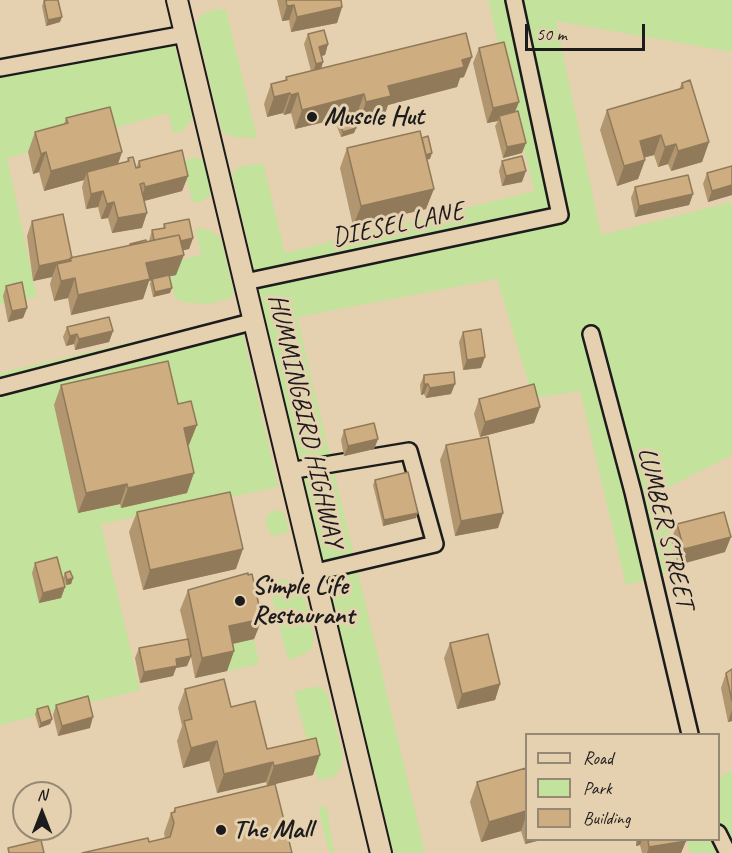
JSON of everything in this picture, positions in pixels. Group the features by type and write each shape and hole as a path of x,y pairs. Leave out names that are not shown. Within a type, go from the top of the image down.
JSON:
{"main road":[{"name":"HUMMINGBIRD HIGHWAY","path":"177,0 255,321 312,573 381,853"}],"street":[{"name":"DIESEL LANE","path":"245,282 560,215 514,0"},
{"path":"0,68 185,34"},
{"path":"0,387 255,321"},
{"name":"LUMBER STREET","path":"591,334 633,492 690,733"},
{"path":"289,471 409,451 435,544 312,573"},
{"path":"720,837 728,853"}],"green space":[{"path":"488,0 732,0 732,52 556,21 601,235 732,202 732,455 661,491 679,570 626,585 580,391 533,398 497,279 297,317 425,853 391,853 232,175 238,167 263,163 285,253 534,191"},
{"path":"217,9 226,10 257,138 235,137 222,132 196,25 202,14"},
{"path":"172,36 193,116 184,130 173,132 168,113 7,158 37,297 0,304 0,68"},
{"path":"192,157 203,160 211,194 200,203 192,201 183,163"},
{"path":"195,228 210,230 221,239 234,293 229,299 208,304 182,302 175,298 167,263 201,255"},
{"path":"239,317 278,487 101,524 140,690 0,725 0,373"},
{"path":"276,510 284,513 289,532 272,536 265,522 269,513"},
{"path":"282,579 295,581 302,585 314,638 313,646 306,653 288,660 268,582"},
{"path":"254,639 259,664 227,671 222,646"},
{"path":"311,687 321,687 327,693 343,756 339,771 334,777 318,780 294,692"},
{"path":"732,770 732,853 690,853 686,841 720,841 720,777"},
{"path":"320,805 327,809 334,853 331,853 328,848 319,811"}],"building":[{"path":"58,0 62,17 48,20 44,1"},
{"path":"286,0 341,0 342,7 297,17 294,5 287,6"},
{"path":"324,30 328,44 319,47 323,62 316,64 308,34"},
{"path":"466,33 472,57 462,60 464,67 388,86 391,96 366,102 364,94 302,110 298,93 274,97 271,84 287,80 286,77"},
{"path":"504,42 519,102 493,108 479,48"},
{"path":"690,80 709,142 678,151 676,144 665,147 661,135 640,141 645,160 624,166 607,110 683,88 682,83"},
{"path":"110,107 122,152 51,171 46,152 41,154 35,132 68,123 66,118"},
{"path":"518,111 526,143 507,147 499,116"},
{"path":"352,115 356,128 343,132 338,119"},
{"path":"420,131 434,189 361,206 347,148"},
{"path":"428,136 432,153 426,155 422,138"},
{"path":"182,150 188,176 145,187 144,183 140,184 147,213 118,218 114,202 107,204 103,191 91,194 87,172 129,161 128,158 133,157 136,168 140,167 139,161"},
{"path":"522,156 526,171 506,176 502,161"},
{"path":"732,166 732,185 712,191 707,173"},
{"path":"688,175 693,194 639,206 635,187"},
{"path":"63,214 72,258 39,266 32,221"},
{"path":"189,219 193,238 181,241 179,235 154,240 152,230 165,228 164,224"},
{"path":"179,235 184,255 146,263 150,279 78,295 75,278 61,281 57,264 71,261 70,258"},
{"path":"146,240 146,242 130,245 130,244"},
{"path":"169,275 172,288 155,292 152,279"},
{"path":"22,282 27,308 12,311 6,286"},
{"path":"109,317 113,331 79,339 77,334 70,336 67,327"},
{"path":"481,329 485,357 467,360 463,332"},
{"path":"168,361 178,404 191,401 197,425 184,428 194,473 128,488 127,484 86,493 61,385"},
{"path":"454,372 455,384 430,388 428,384 424,384 424,375"},
{"path":"534,384 540,407 485,422 479,399"},
{"path":"374,423 378,439 348,446 344,430"},
{"path":"488,437 503,513 461,521 446,445"},
{"path":"408,472 418,513 384,520 375,480"},
{"path":"230,492 243,549 150,570 137,512"},
{"path":"724,512 731,537 684,549 677,524"},
{"path":"57,557 65,587 43,593 35,563"},
{"path":"70,571 73,578 67,580 65,573"},
{"path":"248,573 248,575 252,574 262,619 229,626 234,651 202,658 188,590"},
{"path":"488,634 500,684 462,694 450,643"},
{"path":"188,639 191,656 176,659 177,666 144,672 139,648"},
{"path":"732,669 732,701 726,673"},
{"path":"224,679 231,707 255,701 267,749 316,738 320,755 274,766 273,762 224,774 217,741 191,748 184,721 192,719 185,689"},
{"path":"88,696 93,717 62,726 56,705"},
{"path":"48,706 52,719 41,723 37,709"},
{"path":"525,768 525,811 489,822 477,782"},
{"path":"275,784 292,853 82,853 148,838 149,842 170,837 174,823 171,813 175,812 175,808"},
{"path":"41,841 44,853 9,853 8,848"},
{"path":"648,841 686,841 649,847"}],"place":[{"name":"Muscle Hut","path":"312,117"},
{"name":"Simple Life Restaurant","path":"240,601"},
{"name":"The Mall","path":"221,830"}]}
